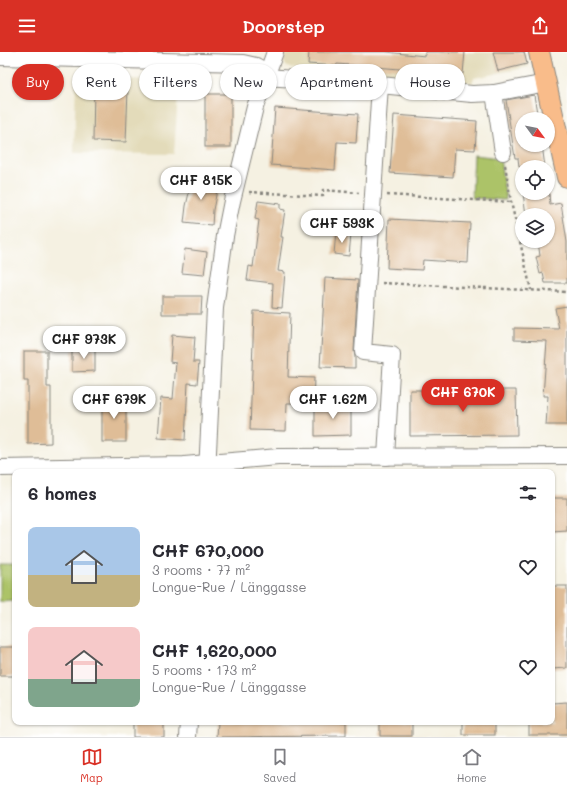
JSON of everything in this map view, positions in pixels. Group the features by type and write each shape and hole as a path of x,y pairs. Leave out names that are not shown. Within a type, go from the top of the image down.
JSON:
{"main road":[{"path":"539,52 567,177"}],"street":[{"path":"271,64 275,52"},
{"path":"0,57 247,64"},
{"path":"387,86 472,94 494,93 546,83"},
{"path":"494,93 503,152"},
{"path":"207,468 215,308 221,259 229,213 253,114 258,100"},
{"path":"379,100 363,352 392,355 386,457"},
{"path":"0,468 184,465 207,468 278,458 567,456"},
{"path":"188,737 189,725"}],"path":[{"path":"503,152 511,202 531,290"},
{"path":"367,283 567,292"}],"shaded area":[{"path":"285,52 525,52 529,67 474,78 472,83 465,82 465,64 395,64 395,77 387,76 387,64 285,64"},
{"path":"131,79 139,79 139,100 178,100 174,154 74,153 75,100 131,100"}],"green space":[{"path":"474,155 500,158 506,200 472,198"},
{"path":"0,565 12,565 12,601 0,602"}],"building":[{"path":"309,52 386,52 425,56 425,52 465,52 464,64 395,64 395,69 387,68 387,64 308,64"},
{"path":"493,52 524,52 527,64 498,71"},
{"path":"212,94 220,94 220,100 231,100 231,147 205,147 205,100 212,100"},
{"path":"534,95 537,112 515,112 515,152 543,152 544,160 518,160 518,158 515,158 506,100"},
{"path":"94,100 128,100 126,142 93,141"},
{"path":"275,108 358,114 356,143 337,142 335,170 271,165"},
{"path":"394,115 477,121 475,150 455,149 453,177 390,173"},
{"path":"193,175 219,180 213,210 212,226 184,223"},
{"path":"524,200 550,200 550,205 561,203 567,242 567,283 545,283 543,273 540,274 536,257 540,256 539,248 555,248 555,208 525,208"},
{"path":"258,201 280,204 280,209 285,210 278,271 285,272 282,308 272,307 273,283 247,280 249,266 253,267 259,220 255,219"},
{"path":"342,217 358,218 357,232 341,231"},
{"path":"389,219 470,223 468,263 423,260 422,270 387,268"},
{"path":"336,232 351,234 349,256 334,254"},
{"path":"185,249 207,252 204,275 182,273"},
{"path":"325,278 358,280 354,351 355,368 320,367"},
{"path":"162,296 202,296 201,314 162,314"},
{"path":"567,306 567,425 546,425 548,396 543,396 547,341 514,340 514,328 559,329 555,308"},
{"path":"254,311 290,313 288,377 314,378 313,403 287,403 286,431 250,430"},
{"path":"172,335 195,337 193,362 199,362 197,384 188,383 185,440 158,438 161,398 173,399 176,363 170,362"},
{"path":"95,349 95,371 72,372 72,350"},
{"path":"24,351 47,351 47,387 51,387 51,443 28,444 28,381 24,381"},
{"path":"410,390 516,390 517,435 410,436"},
{"path":"102,397 126,397 126,442 102,442"},
{"path":"351,403 351,435 315,436 315,404"},
{"path":"555,498 567,498 567,531 555,532"},
{"path":"555,586 567,586 567,668 555,669"},
{"path":"0,647 12,647 12,676 0,676"},
{"path":"567,702 567,735 529,735 529,725 555,725 555,703"},
{"path":"133,725 164,725 164,737 133,737"},
{"path":"218,725 346,725 346,736 217,737"},
{"path":"380,725 412,725 412,736 380,736"},
{"path":"463,725 495,725 495,735 463,735"}]}
